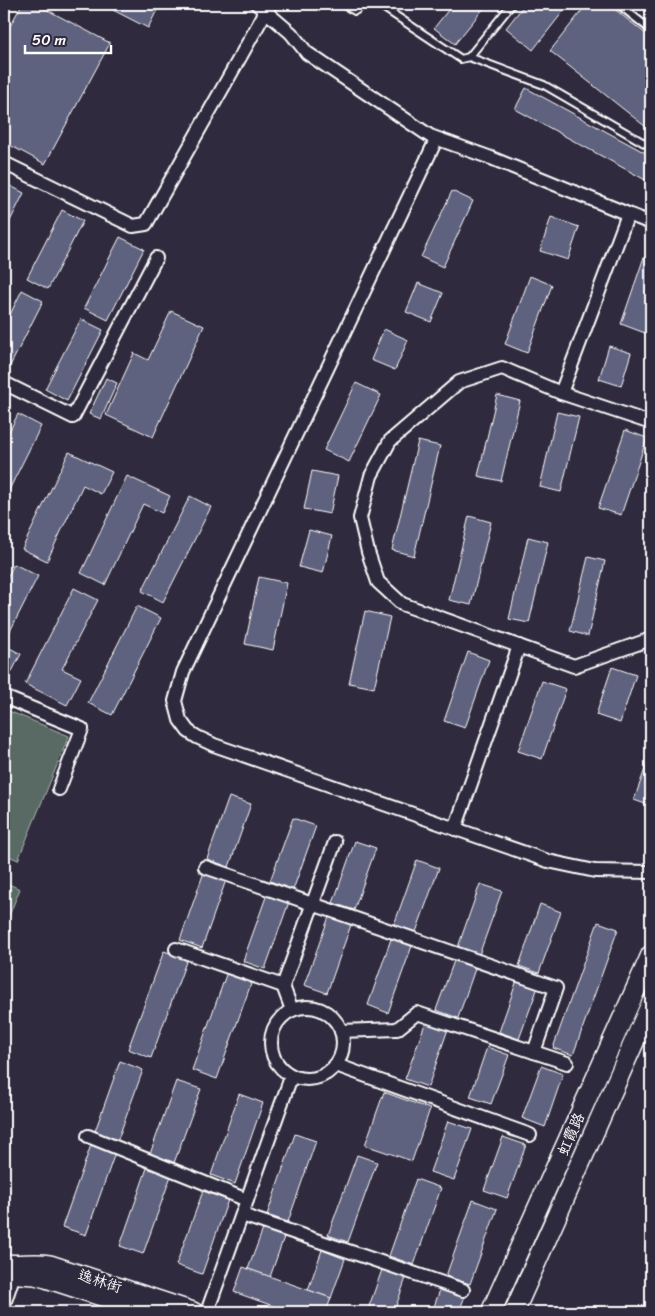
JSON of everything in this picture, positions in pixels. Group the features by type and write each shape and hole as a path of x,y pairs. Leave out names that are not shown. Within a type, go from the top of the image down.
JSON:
{"street":[{"path":"4,163 133,226 146,224 265,7 307,53 436,140 491,158 651,223"},
{"path":"436,140 183,672 175,702 180,720 188,731 214,745 455,829 565,865 605,872 651,872"},
{"path":"561,393 628,214"},
{"path":"4,383 72,418 156,258"},
{"path":"651,423 561,393 502,368 458,382 390,442 371,476 360,518 368,552 378,582 402,604 574,666 651,640"},
{"path":"455,829 519,646"},
{"path":"4,697 82,729 59,789"},
{"path":"292,1010 283,986 335,842"},
{"path":"205,867 556,988 534,1052"},
{"path":"176,950 283,986"},
{"name":"虹霞路","path":"490,1312 651,955"},
{"name":"虹霞路","path":"514,1312 651,1004"},
{"path":"310,1006 322,1010 333,1017 342,1032 343,1049 336,1065 324,1076 313,1079 302,1080 291,1076 281,1069 274,1059 270,1046 271,1034 277,1022 286,1013 297,1008 310,1006"},
{"path":"342,1032 397,1029 417,1013 567,1063"},
{"path":"336,1065 530,1134"},
{"path":"207,1312 291,1076"},
{"path":"88,1136 247,1200"},
{"path":"242,1215 463,1290"},
{"name":"逸林街","path":"10,1270 39,1263 50,1265 193,1312"},
{"path":"4,1304 10,1270"},
{"name":"逸林街","path":"10,1270 36,1275 150,1312"}],"lane":[{"path":"342,4 355,11 365,4"},
{"path":"378,4 461,60 470,57 512,4"},
{"path":"618,4 651,30"},
{"path":"470,57 544,85 651,147"}],"green space":[{"path":"4,709 69,736 18,860 4,854"},
{"path":"4,882 20,889 4,928"},
{"path":"646,987 638,1019 505,1312 499,1312"}],"building":[{"path":"22,4 36,4 110,43 45,164 4,142 4,37"},
{"path":"116,4 160,4 148,28 113,10"},
{"path":"453,4 487,4 455,44 434,28"},
{"path":"525,4 569,4 533,50 506,28"},
{"path":"587,4 608,4 651,38 651,131 550,51"},
{"path":"526,88 651,156 651,183 515,109"},
{"path":"4,184 24,193 4,233"},
{"path":"452,191 473,201 443,267 421,257"},
{"path":"62,210 83,221 48,289 27,278"},
{"path":"551,217 579,227 568,260 540,251"},
{"path":"120,237 144,249 108,320 84,308"},
{"path":"644,257 651,260 651,314 645,333 621,324"},
{"path":"530,276 552,285 527,353 505,344"},
{"path":"418,283 443,293 431,322 406,312"},
{"path":"22,290 43,301 7,372 4,370 4,327"},
{"path":"171,311 204,326 153,437 106,415 134,353 148,360"},
{"path":"81,319 103,330 67,401 45,389"},
{"path":"384,329 408,340 395,370 371,360"},
{"path":"609,346 631,353 621,386 599,379"},
{"path":"106,378 117,383 101,419 89,414"},
{"path":"356,383 381,395 349,462 324,450"},
{"path":"497,395 520,401 501,481 478,476"},
{"path":"557,412 579,417 561,492 540,487"},
{"path":"18,414 41,426 4,500 4,442"},
{"path":"625,430 647,438 621,515 598,508"},
{"path":"418,441 440,446 414,556 392,550"},
{"path":"69,452 112,472 101,494 83,485 47,561 22,549"},
{"path":"312,471 338,476 330,514 304,509"},
{"path":"127,476 170,496 162,513 143,504 105,585 81,573"},
{"path":"190,496 211,507 163,602 142,591"},
{"path":"469,516 491,522 471,605 449,600"},
{"path":"309,530 332,536 323,573 299,567"},
{"path":"528,537 548,542 529,623 509,619"},
{"path":"588,557 605,561 588,636 570,631"},
{"path":"14,564 38,576 4,643 4,584"},
{"path":"259,577 287,583 273,650 245,644"},
{"path":"74,588 98,600 62,669 81,678 67,705 25,684"},
{"path":"137,606 161,618 112,715 88,703"},
{"path":"365,611 390,617 374,688 349,683"},
{"path":"4,645 21,654 7,681 4,680"},
{"path":"468,652 489,660 465,728 444,721"},
{"path":"612,667 636,675 620,723 596,715"},
{"path":"542,681 566,689 542,759 518,751"},
{"path":"651,752 651,806 634,800"},
{"path":"229,797 251,804 229,867 207,859"},
{"path":"293,818 316,826 293,890 270,881"},
{"path":"355,841 376,848 354,910 333,903"},
{"path":"417,860 439,868 416,932 394,925"},
{"path":"204,872 226,880 202,948 180,940"},
{"path":"480,884 502,891 479,955 458,947"},
{"path":"267,894 289,902 265,969 243,961"},
{"path":"540,904 561,912 539,973 519,966"},
{"path":"330,914 352,922 327,993 304,985"},
{"path":"598,922 618,929 573,1055 553,1048"},
{"path":"392,936 413,943 388,1013 368,1005"},
{"path":"164,951 187,959 151,1058 128,1049"},
{"path":"455,958 476,966 458,1018 436,1010"},
{"path":"227,972 252,981 217,1079 192,1070"},
{"path":"517,980 538,987 519,1039 499,1032"},
{"path":"426,1021 448,1029 428,1087 405,1079"},
{"path":"487,1047 509,1055 491,1104 470,1097"},
{"path":"120,1061 143,1070 117,1142 94,1134"},
{"path":"541,1066 563,1074 545,1127 522,1118"},
{"path":"176,1081 201,1089 174,1163 150,1154"},
{"path":"384,1092 430,1109 412,1161 365,1145"},
{"path":"239,1094 263,1103 235,1184 211,1175"},
{"path":"448,1121 472,1129 454,1180 430,1172"},
{"path":"295,1134 316,1141 288,1222 267,1215"},
{"path":"503,1137 526,1145 507,1198 484,1190"},
{"path":"91,1145 115,1153 86,1235 62,1227"},
{"path":"357,1155 377,1162 348,1242 328,1235"},
{"path":"148,1165 172,1173 143,1254 120,1246"},
{"path":"416,1179 441,1188 414,1265 389,1256"},
{"path":"203,1191 228,1200 202,1274 176,1265"},
{"path":"473,1200 497,1209 470,1284 446,1276"},
{"path":"263,1229 284,1237 270,1277 248,1269"},
{"path":"322,1250 345,1259 331,1298 308,1290"},
{"path":"243,1267 331,1298 326,1312 290,1312 234,1292"},
{"path":"383,1267 407,1275 394,1312 367,1312"},
{"path":"441,1287 465,1296 459,1312 432,1312"}]}
